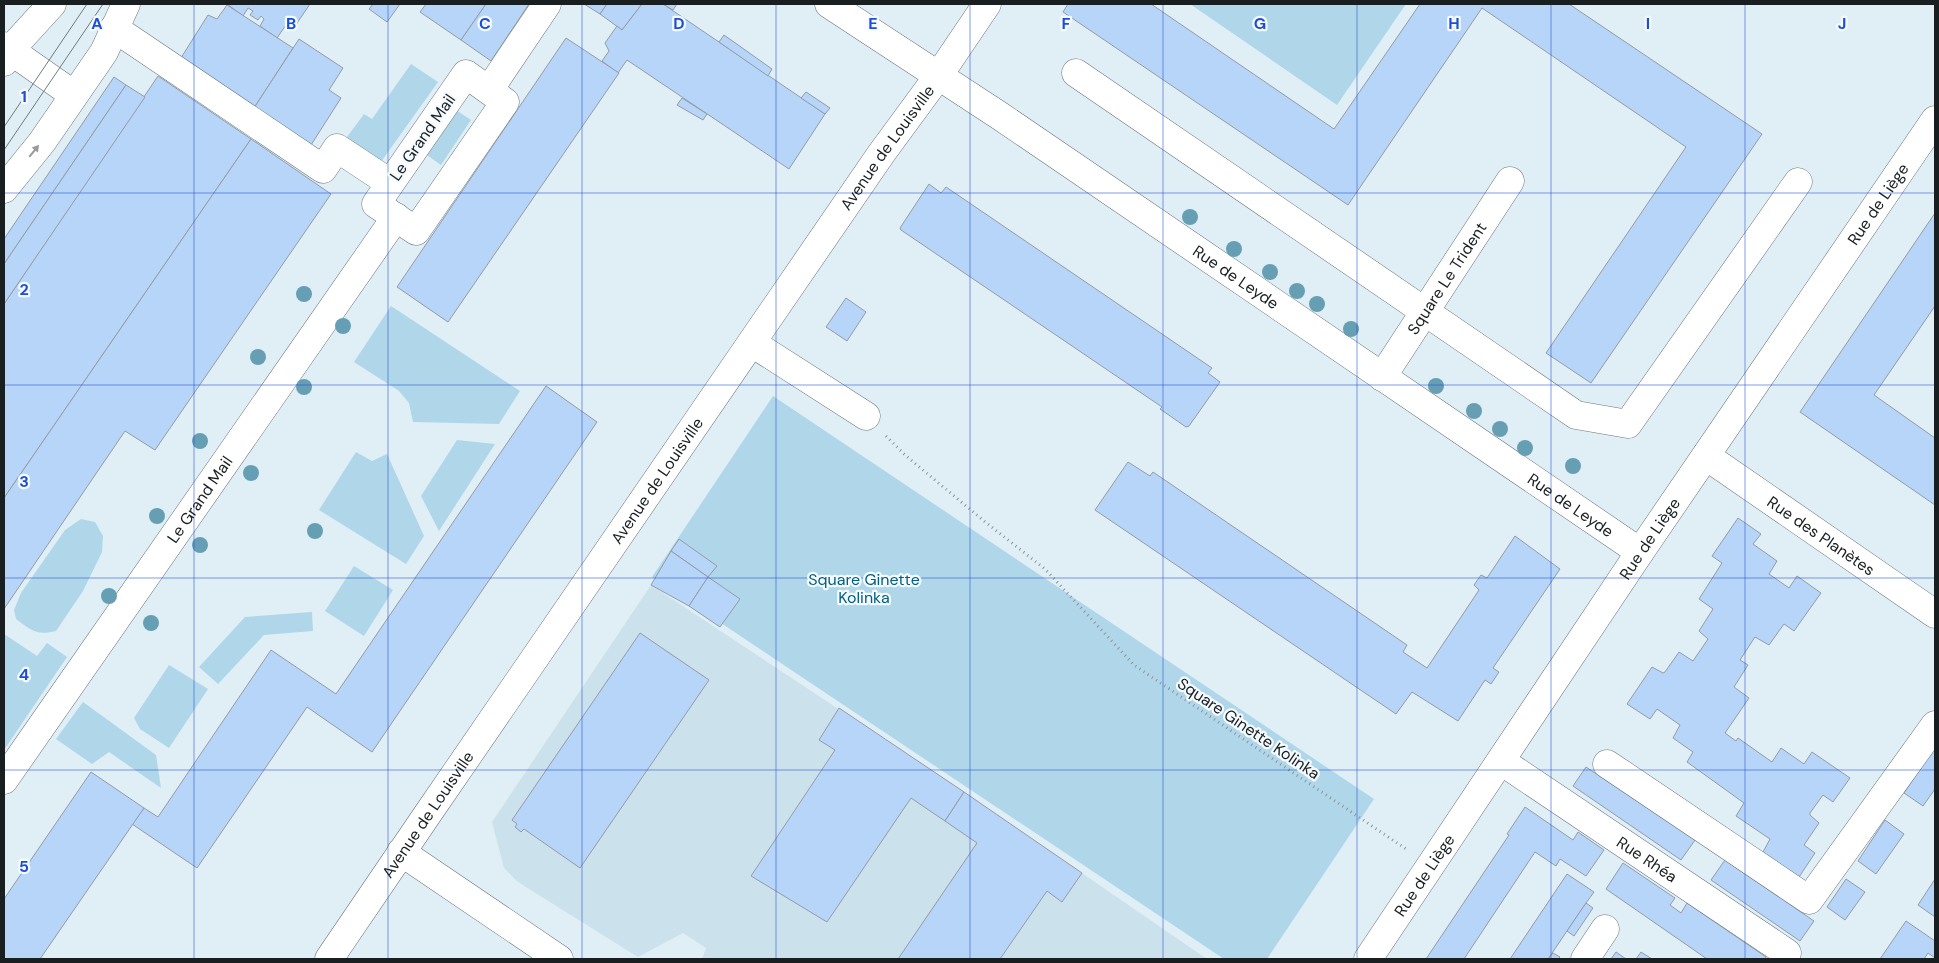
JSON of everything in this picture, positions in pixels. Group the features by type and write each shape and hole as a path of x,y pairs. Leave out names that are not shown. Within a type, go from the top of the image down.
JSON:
{"street":[{"path":"52,4 6,53 74,95"},
{"path":"4,189 42,142 104,52 126,4"},
{"path":"489,90 547,4"},
{"name":"Rue de Leyde","path":"829,4 939,75 1640,552"},
{"name":"Avenue de Louisville","path":"329,959 881,154 939,75 987,4"},
{"path":"114,28 323,169 337,148 390,183"},
{"path":"1076,73 1576,415 1628,424 1798,182"},
{"name":"Le Grand Mail","path":"466,74 506,102 416,232 376,204 390,183 466,74"},
{"name":"Rue de Liège","path":"1368,959 1640,552 1935,120"},
{"name":"Square Le Trident","path":"1382,377 1510,181"},
{"name":"Le Grand Mail","path":"4,780 396,217"},
{"path":"752,343 866,416"},
{"name":"Rue des Planètes","path":"1706,456 1935,614"},
{"path":"1607,764 1809,900 1935,725"},
{"name":"Rue Rhéa","path":"1501,761 1787,953 1783,959"},
{"path":"401,852 559,959"},
{"path":"1585,959 1605,929"}],"path":[{"name":"Square Ginette Kolinka","path":"866,416 905,455 1045,569 1134,665 1430,866"}],"shaded area":[{"path":"651,585 964,792 1207,959 702,959 706,948 683,933 638,957 518,882 504,868 492,822"}],"green space":[{"path":"1190,4 1406,4 1337,105"},
{"path":"411,64 438,82 378,166 344,141 364,114 372,119"},
{"path":"453,108 471,120 441,165 424,153"},
{"path":"391,306 520,391 499,424 413,422 409,403 399,391 354,362"},
{"name":"Square Ginette Kolinka","path":"773,396 1374,799 1267,959 1224,959 652,577"},
{"path":"457,440 495,444 439,531 421,496"},
{"path":"356,452 372,461 387,454 424,536 406,564 319,510"},
{"path":"81,519 95,522 103,536 102,552 83,591 56,631 43,633 34,631 16,619 14,610 21,593 65,530"},
{"path":"354,566 393,590 364,636 325,611"},
{"path":"312,612 313,631 264,635 218,684 199,667 245,617"},
{"path":"4,634 37,656 47,643 67,657 4,750"},
{"path":"169,665 208,689 169,748 140,729 134,718"},
{"path":"83,702 156,755 161,788 109,752 92,764 56,739"}],"building":[{"path":"227,4 310,4 295,26 288,22 277,38 260,26 264,19 261,16 258,20 250,15 253,11 248,8 243,16"},
{"path":"373,4 400,4 387,22 369,9"},
{"path":"426,4 486,4 461,40 420,12"},
{"path":"486,4 529,4 491,61 461,40"},
{"path":"584,4 607,4 600,14"},
{"path":"607,4 642,4 622,30 600,14"},
{"path":"642,4 663,4 825,114 789,169 627,60 618,73 602,61 609,51 605,43 617,26 622,30"},
{"path":"663,4 677,4 673,10"},
{"path":"1068,4 1151,4 1334,129 1420,4 1569,4 1762,134 1591,383 1546,353 1686,147 1482,8 1348,205 1063,12"},
{"path":"227,5 293,48 254,108 179,61 208,15 217,19"},
{"path":"724,35 772,69 768,76 719,42"},
{"path":"566,38 619,73 448,322 397,287"},
{"path":"299,39 343,68 329,90 341,98 311,145 254,108"},
{"path":"158,76 251,139 4,498 4,304"},
{"path":"114,77 126,85 4,264 4,239"},
{"path":"126,85 145,97 4,304 4,264"},
{"path":"806,92 830,108 825,114 801,98"},
{"path":"682,98 707,114 703,120 677,105"},
{"path":"251,139 331,194 155,450 125,431 4,609 4,498"},
{"path":"929,184 941,193 946,187 1212,368 1208,373 1220,382 1189,426 1186,427 1160,409 1162,407 901,230 900,228"},
{"path":"1935,213 1935,306 1874,395 1935,438 1935,505 1800,412"},
{"path":"846,298 866,312 847,341 826,327"},
{"path":"546,386 597,422 372,752 307,707 197,868 132,824 144,808 158,817 271,650 336,694"},
{"path":"1128,462 1150,476 1153,472 1407,645 1403,652 1427,668 1479,590 1474,585 1481,575 1487,578 1515,536 1560,569 1493,668 1499,672 1491,684 1485,680 1458,721 1412,692 1396,714 1095,510"},
{"path":"1738,518 1761,534 1753,544 1777,561 1769,574 1789,588 1797,576 1821,593 1794,631 1784,624 1769,645 1755,637 1740,660 1748,665 1734,687 1749,698 1725,733 1736,741 1738,738 1772,762 1781,748 1804,764 1812,752 1850,778 1833,802 1823,795 1810,813 1819,823 1804,845 1815,853 1799,877 1763,852 1770,839 1736,816 1744,803 1687,762 1693,752 1673,738 1680,725 1657,709 1650,719 1627,704 1652,667 1663,673 1665,672 1679,652 1693,661 1708,639 1699,631 1713,609 1699,599 1722,563 1712,556"},
{"path":"679,539 717,566 708,577 671,551"},
{"path":"671,551 708,577 689,606 651,585"},
{"path":"708,577 740,599 720,627 689,606"},
{"path":"640,633 709,680 580,868 524,829 521,832 515,827 517,824 512,820"},
{"path":"839,708 964,792 945,821 911,798 827,922 751,876 835,750 819,740"},
{"path":"1935,747 1935,789 1923,806 1904,793"},
{"path":"1586,767 1695,840 1681,860 1573,786"},
{"path":"91,772 144,808 40,959 4,959 4,899"},
{"path":"964,792 1082,873 1062,902 1047,891 1000,959 898,959 977,843 945,821"},
{"path":"1525,807 1573,840 1578,832 1604,850 1586,876 1560,859 1556,866 1535,852 1464,959 1426,959 1509,835 1507,834"},
{"path":"1885,820 1904,834 1876,874 1858,861"},
{"path":"1725,860 1814,921 1800,941 1711,880"},
{"path":"1623,863 1675,898 1670,905 1681,913 1687,903 1766,957 1765,959 1707,959 1606,889"},
{"path":"1567,874 1594,892 1548,959 1510,959"},
{"path":"1846,879 1865,892 1845,920 1827,907"},
{"path":"1935,879 1935,917 1918,905"},
{"path":"1586,903 1593,908 1574,936 1567,931"},
{"path":"1906,921 1935,941 1935,958 1928,953 1924,959 1880,959"},
{"path":"1616,952 1626,959 1611,959"},
{"path":"1641,952 1652,959 1636,959"},
{"path":"1553,953 1560,957 1558,959 1548,959"}],"tram line":[{"path":"4,127 87,4"},
{"path":"4,150 103,4"}]}
